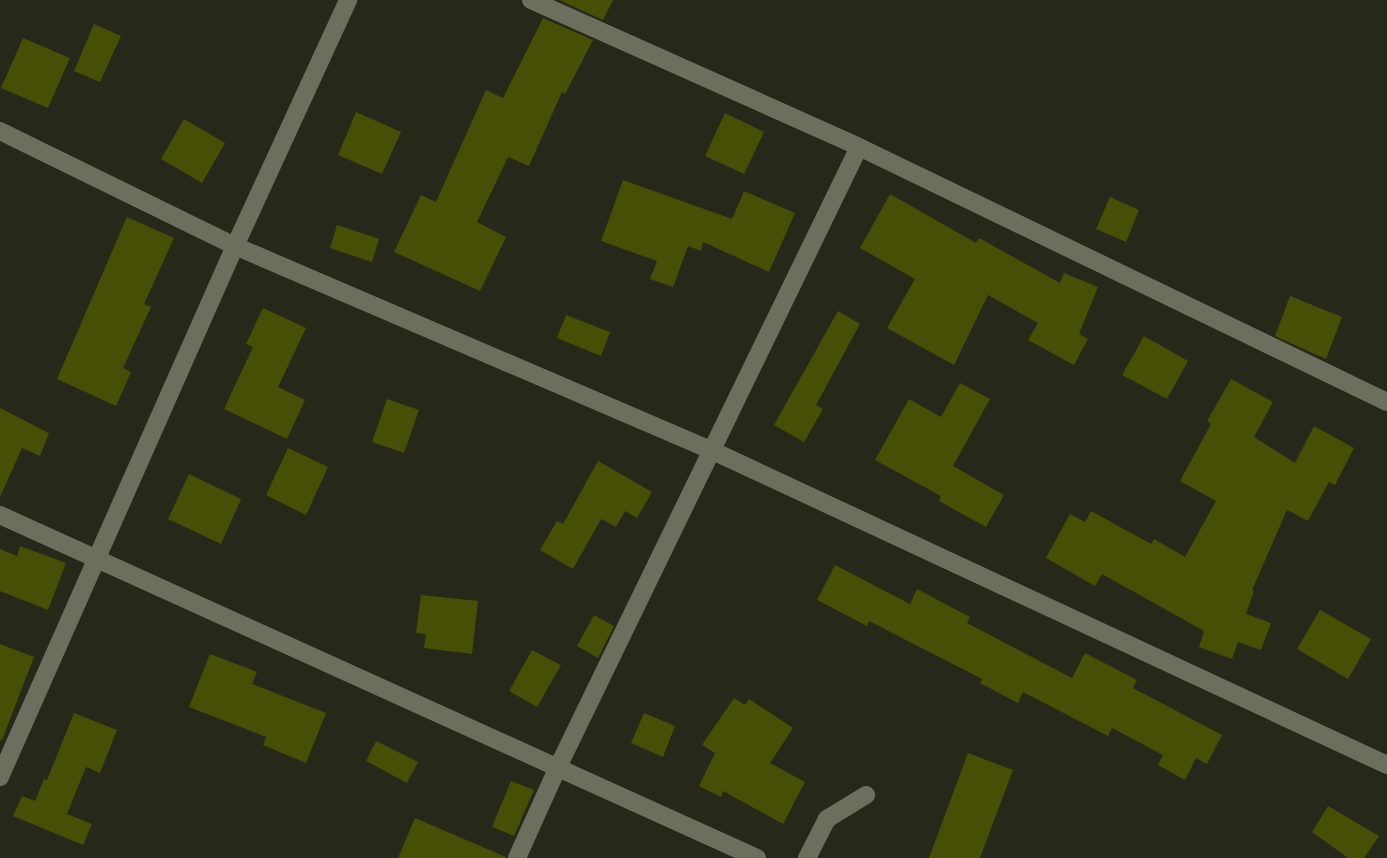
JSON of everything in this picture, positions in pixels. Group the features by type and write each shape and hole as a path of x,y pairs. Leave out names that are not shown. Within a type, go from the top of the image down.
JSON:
{"street":[{"path":"0,777 235,246 348,0"},
{"path":"531,0 859,147 1387,402"},
{"path":"0,131 235,246 713,451 1387,765"},
{"path":"517,858 557,769 859,147"},
{"path":"0,515 757,858"},
{"path":"807,858 827,819 866,795"}],"building":[{"path":"559,0 613,0 603,20"},
{"path":"543,18 593,40 565,94 562,92 529,166 508,157 477,222 506,237 480,291 394,252 421,195 436,202 486,90 503,98"},
{"path":"94,24 121,36 100,82 74,71"},
{"path":"23,38 70,58 48,108 1,88"},
{"path":"356,112 401,132 382,174 338,155"},
{"path":"725,113 764,132 744,174 705,156"},
{"path":"184,119 225,143 202,183 161,159"},
{"path":"623,180 732,219 744,191 795,213 769,272 703,242 701,251 688,246 673,287 650,279 657,261 601,241"},
{"path":"890,194 976,243 979,238 1060,283 1064,273 1098,287 1079,334 1088,339 1074,365 1028,340 1038,323 988,295 954,365 887,328 915,279 860,248"},
{"path":"1110,197 1139,210 1126,242 1096,229"},
{"path":"127,217 174,238 144,304 151,307 123,368 131,372 116,406 57,379"},
{"path":"337,225 379,239 372,262 330,248"},
{"path":"1290,296 1342,317 1326,359 1275,336"},
{"path":"263,308 306,328 278,387 305,400 287,439 224,409 253,347 246,344"},
{"path":"838,311 860,324 816,405 823,409 804,442 774,425"},
{"path":"566,315 610,332 601,356 557,338"},
{"path":"1144,336 1188,361 1167,399 1122,375"},
{"path":"1231,379 1273,402 1254,437 1295,463 1314,426 1354,448 1335,485 1329,482 1308,521 1287,510 1252,590 1254,591 1246,614 1271,623 1261,650 1238,642 1232,659 1199,647 1204,631 1102,574 1095,586 1046,558 1070,514 1085,522 1091,511 1151,544 1154,539 1185,557 1216,501 1180,481 1211,424 1207,421"},
{"path":"960,383 990,399 953,466 1004,495 986,527 939,501 941,496 875,460 909,399 941,417"},
{"path":"387,399 419,410 404,453 372,442"},
{"path":"0,408 49,433 40,456 22,448 0,497"},
{"path":"288,448 328,467 306,515 266,495"},
{"path":"598,461 652,492 637,518 625,511 616,527 601,519 573,569 540,550 557,521 563,524"},
{"path":"189,474 241,499 221,544 168,519"},
{"path":"20,546 66,563 48,610 0,591 0,549 17,556"},
{"path":"835,565 910,604 917,589 970,617 967,623 1072,678 1085,653 1137,680 1133,688 1222,735 1207,764 1196,758 1185,780 1158,765 1163,755 1112,728 1108,736 1023,692 1018,703 980,683 982,679 869,621 867,626 817,600"},
{"path":"421,595 478,601 472,654 424,648 426,634 416,633"},
{"path":"1320,610 1371,639 1348,679 1297,649"},
{"path":"594,615 614,626 598,658 577,646"},
{"path":"0,644 34,657 2,740 0,740"},
{"path":"532,650 561,665 537,707 509,691"},
{"path":"210,654 257,672 252,684 326,713 306,763 263,745 266,737 189,707"},
{"path":"734,698 745,705 749,699 793,728 770,763 805,782 783,824 723,791 721,797 699,786 715,753 702,745"},
{"path":"74,713 117,730 100,773 86,767 67,814 92,824 83,845 13,816 22,796 35,801 44,779 47,780"},
{"path":"644,713 675,726 663,757 631,743"},
{"path":"376,741 418,762 407,783 366,761"},
{"path":"968,753 1013,770 980,858 929,858"},
{"path":"511,781 534,790 514,836 492,827"},
{"path":"1328,806 1379,836 1364,858 1348,858 1312,832"},
{"path":"415,818 506,857 506,858 398,858"}]}
